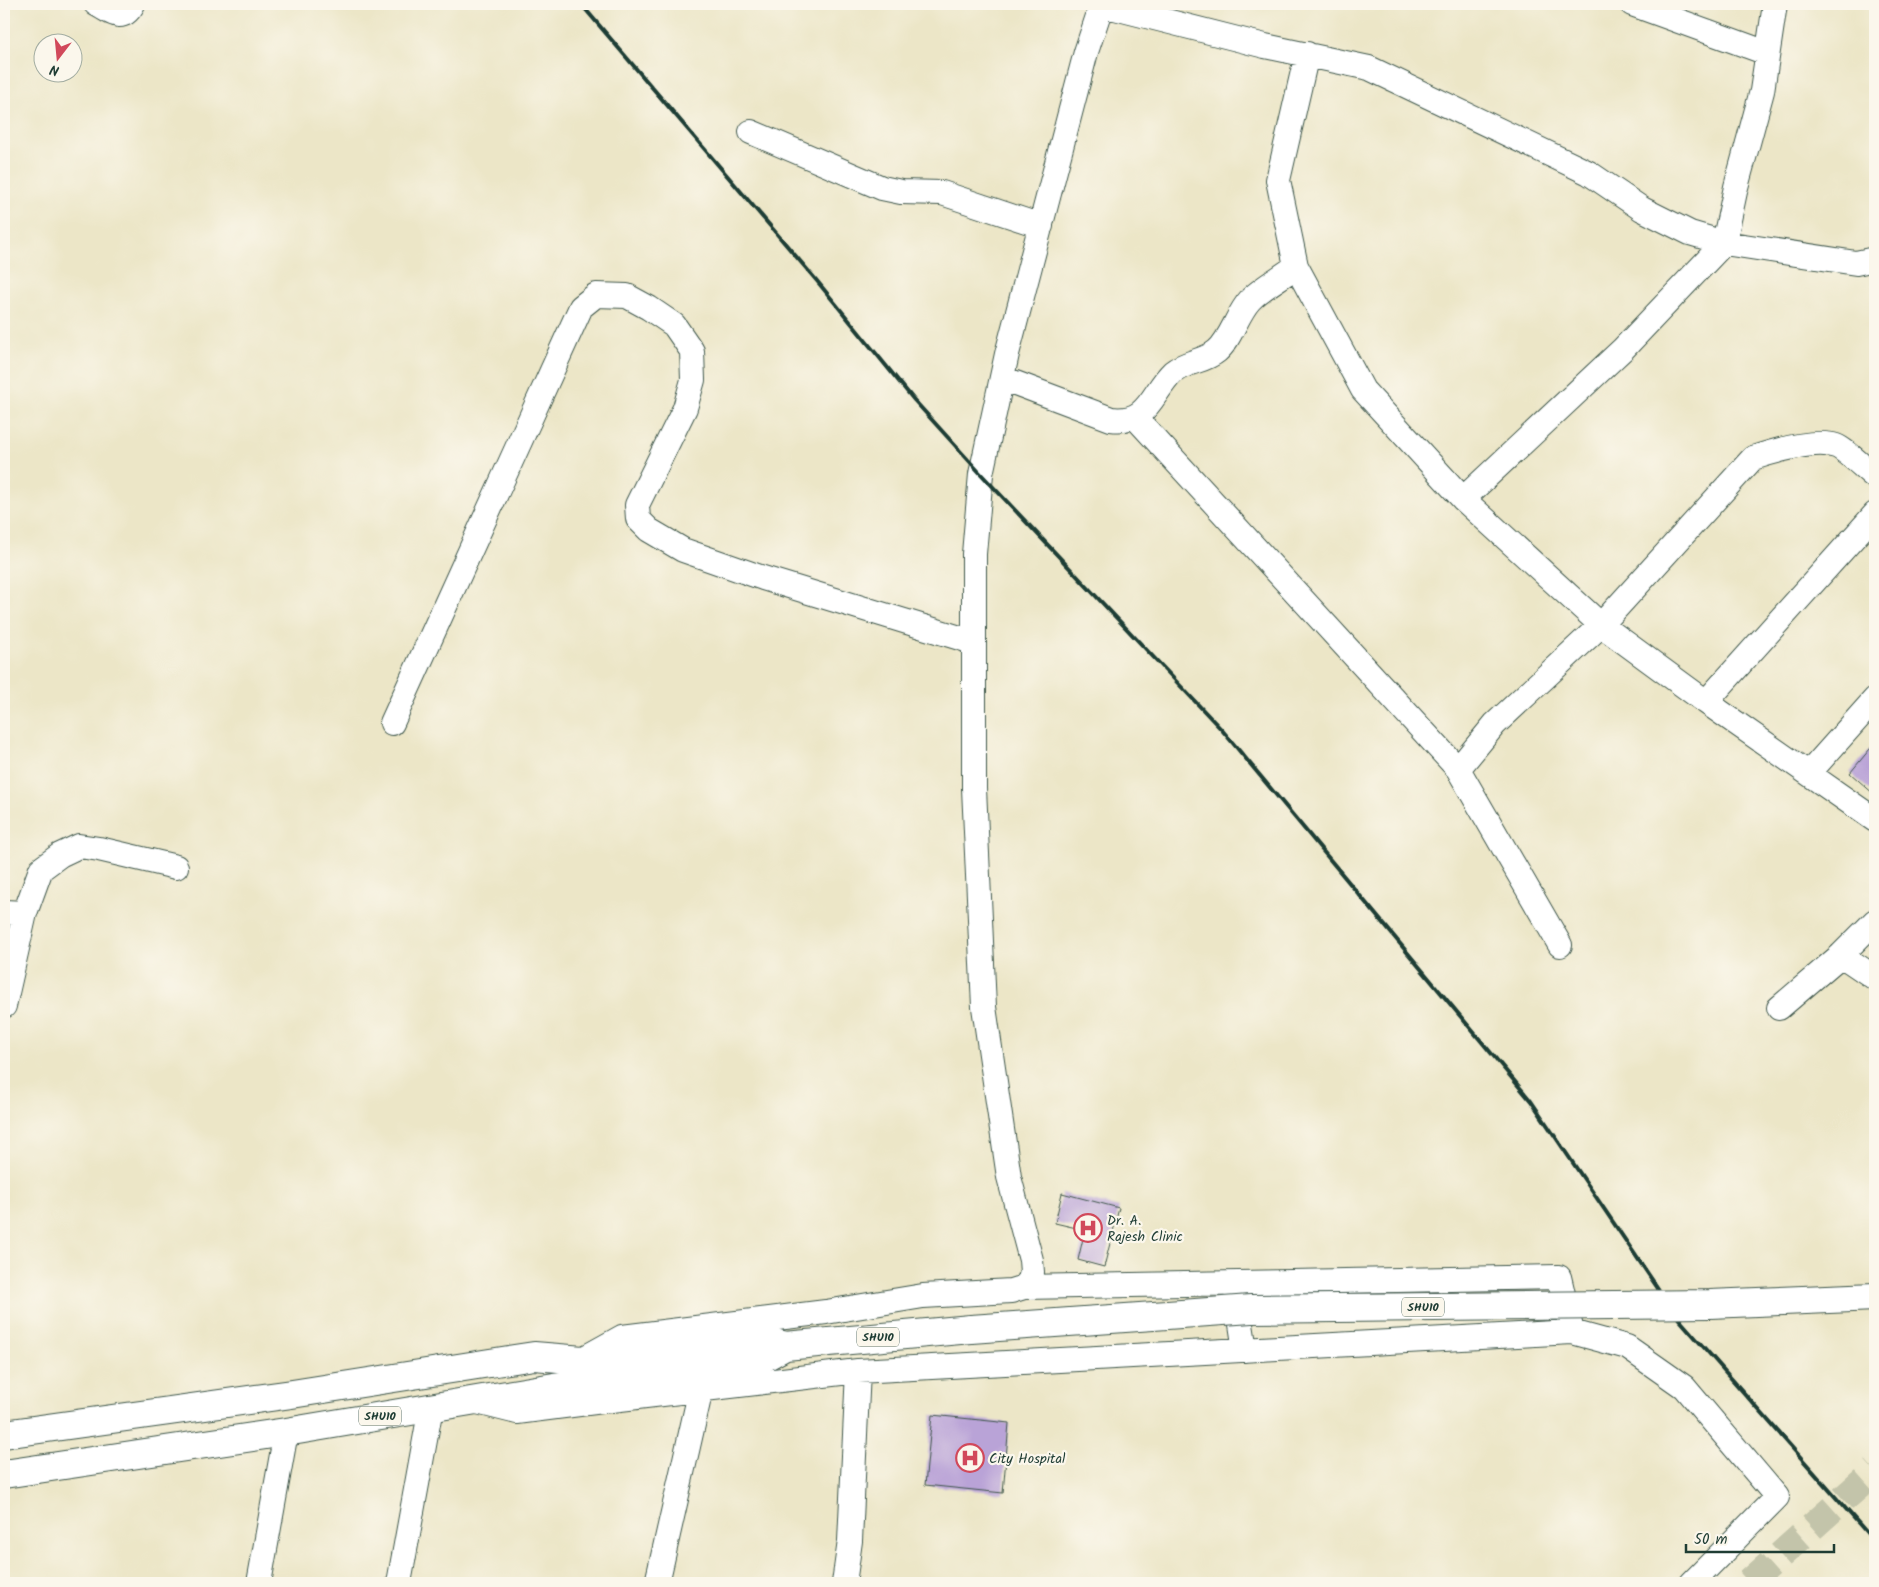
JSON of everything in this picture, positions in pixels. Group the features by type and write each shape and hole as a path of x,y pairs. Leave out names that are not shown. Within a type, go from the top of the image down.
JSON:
{"main road":[{"name":"SHU10","path":"4,1434 292,1394 534,1356 583,1360 752,1336 785,1346 971,1329 1251,1309 1710,1304 1875,1297"},
{"name":"SHU10","path":"4,1474 286,1432 554,1387 756,1362 785,1346"}],"street":[{"path":"96,4 115,14 122,15 127,14 133,4"},
{"path":"1024,1287 1030,1280 1031,1260 1009,1177 984,1007 974,788 974,554 981,474 1002,378 1100,4 1369,68 1589,173 1642,209 1690,233 1724,243 1856,263 1875,259"},
{"path":"1632,4 1767,53"},
{"path":"1463,499 1623,349 1724,243 1736,186 1762,90 1775,4"},
{"path":"1307,54 1278,180 1296,266 1363,390 1463,499 1602,625 1706,702 1875,820"},
{"path":"751,132 882,188 901,192 942,193 1041,226"},
{"path":"1002,378 1111,419 1123,421 1136,417 1148,406 1172,374 1183,365 1207,358 1218,349 1251,299 1296,266"},
{"path":"392,723 581,307 596,296 626,296 649,308 674,325 692,351 693,380 685,408 637,505 638,519 649,530 682,550 763,578 973,642"},
{"path":"1136,417 1458,769 1560,945"},
{"path":"1458,769 1496,724 1602,625 1753,458 1777,450 1822,443 1838,446 1875,477"},
{"path":"1706,702 1875,514"},
{"path":"1809,773 1875,698"},
{"path":"4,1006 14,913 41,869 60,855 80,846 100,848 176,867"},
{"path":"1779,1008 1841,954 1875,921"},
{"path":"1841,954 1875,978"},
{"path":"583,1360 622,1337 826,1312 923,1296 1011,1291 1024,1287 1559,1277 1572,1332"},
{"path":"1235,1283 1245,1350"},
{"path":"472,1400 517,1412 858,1372 1572,1332 1627,1347 1684,1387 1777,1497 1692,1583"},
{"path":"844,1583 850,1541 858,1372"},
{"path":"658,1583 701,1389"},
{"path":"400,1583 431,1407"},
{"path":"259,1583 286,1432"}],"building":[{"path":"1875,743 1875,795 1850,773"},
{"path":"1062,1193 1119,1208 1104,1267 1078,1260 1085,1230 1055,1223"},
{"path":"932,1415 1009,1423 1003,1493 925,1485"}],"tunnel":[{"path":"1749,1583 1875,1471"}],"railway":[{"path":"581,4 817,281 914,400 981,474 1222,730 1531,1101 1678,1318 1875,1542"}],"place":[{"name":"Dr. A. Rajesh Clinic","path":"1088,1228"},
{"name":"City Hospital","path":"970,1458"}]}
